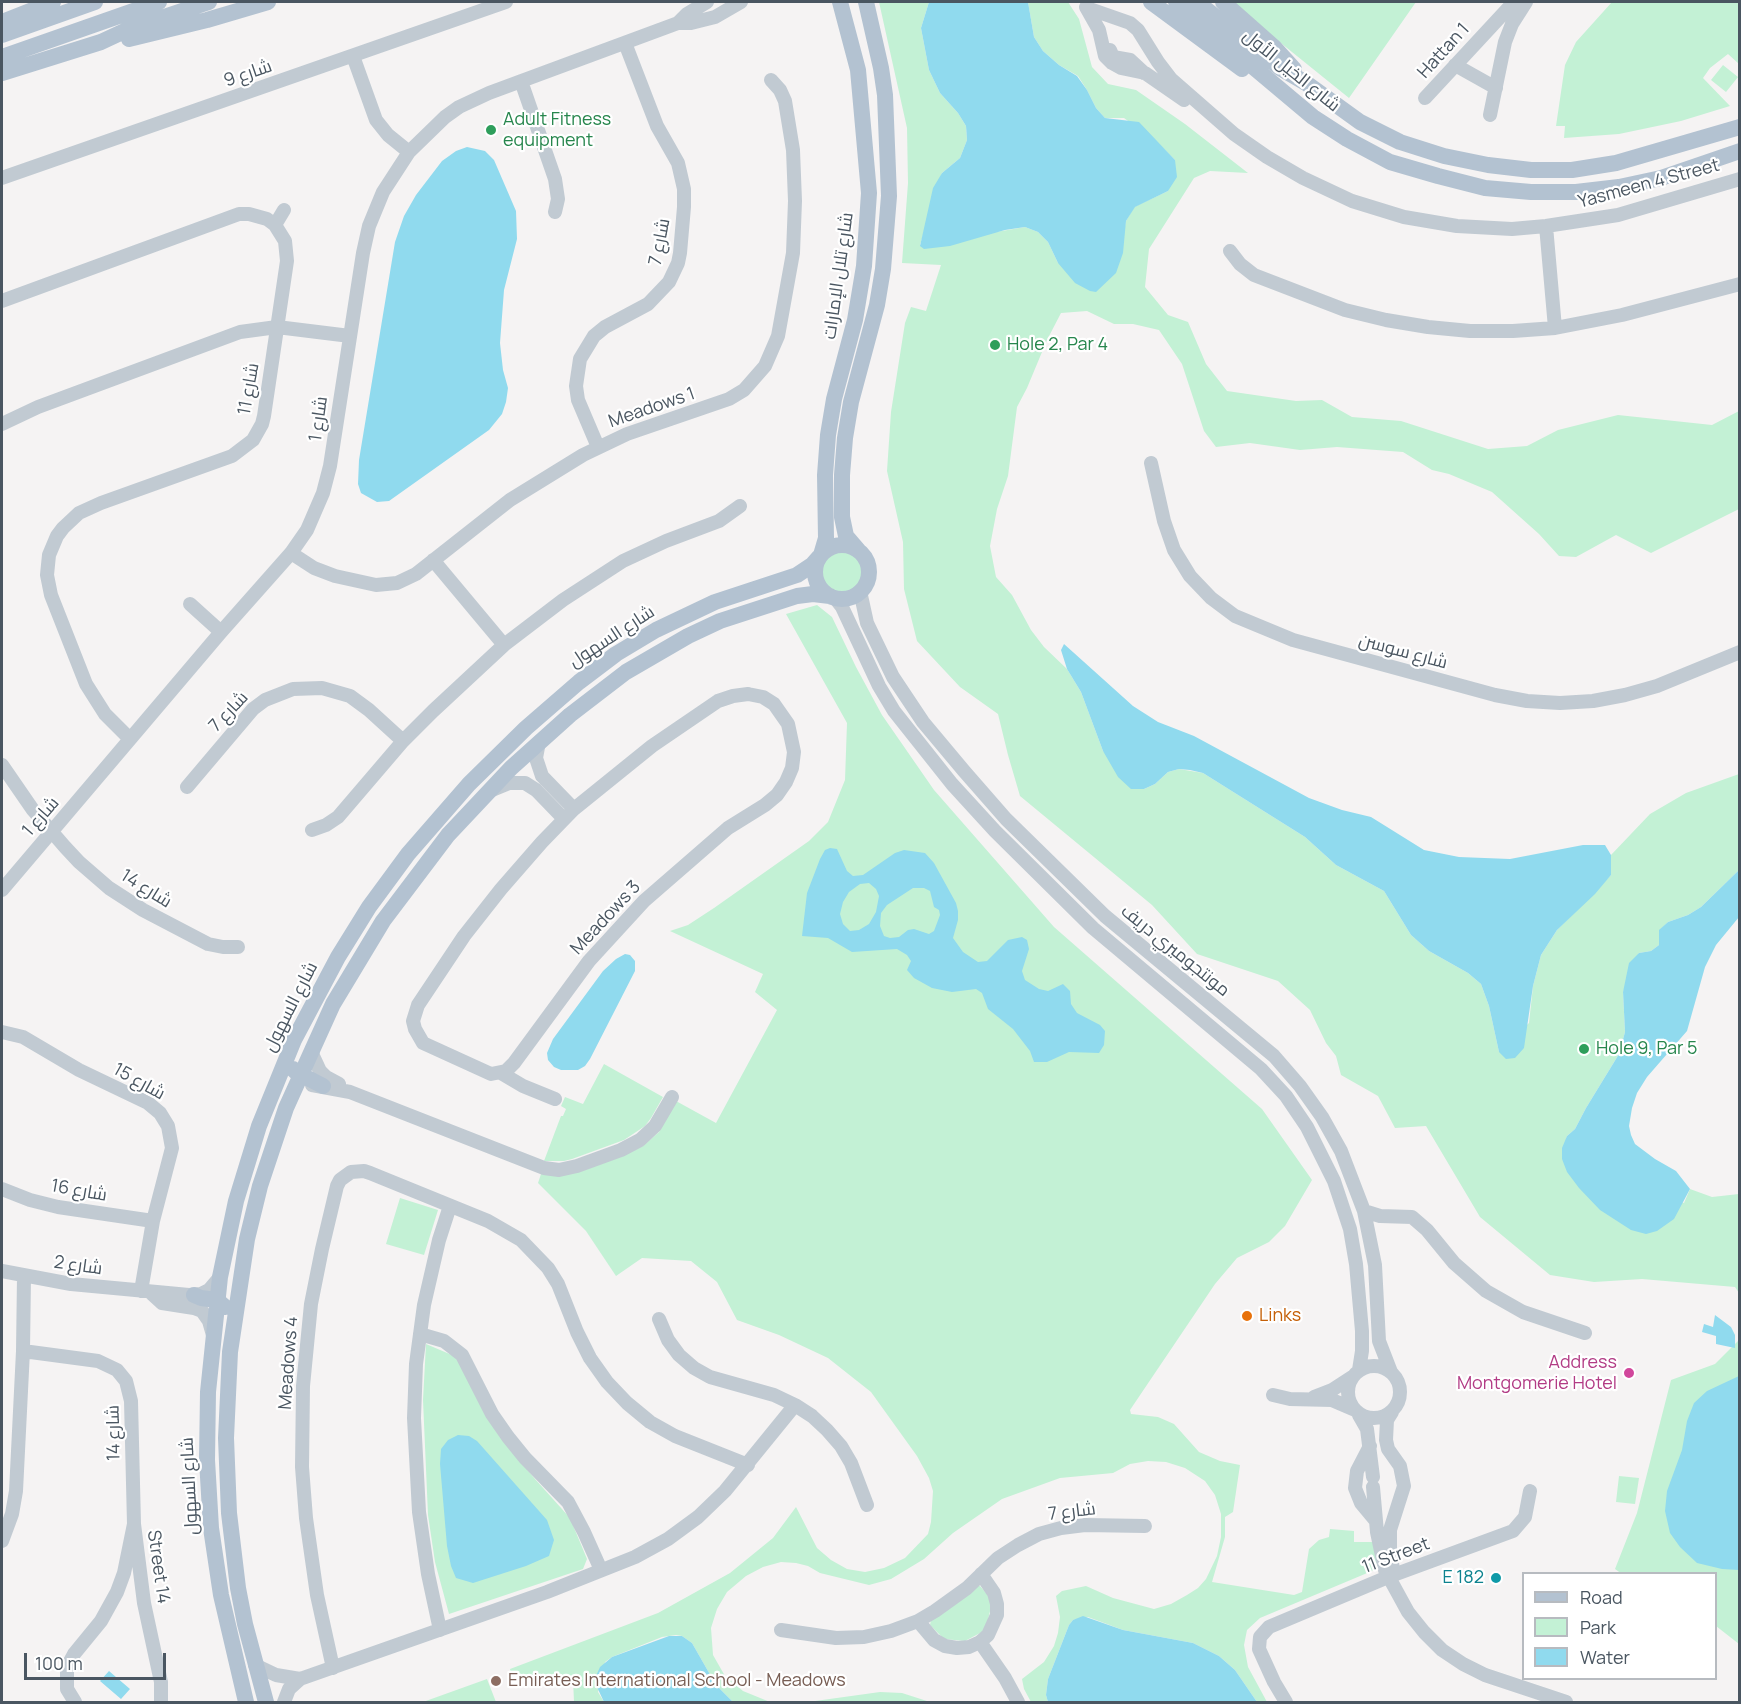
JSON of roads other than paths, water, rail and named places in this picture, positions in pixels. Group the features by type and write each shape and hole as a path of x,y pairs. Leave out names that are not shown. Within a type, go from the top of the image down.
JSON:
{"main road":[{"path":"2,22 53,2"},
{"path":"2,35 95,2"},
{"path":"2,57 159,2"},
{"path":"2,73 101,42 131,28 209,2"},
{"path":"101,42 155,33 268,2"},
{"path":"1151,2 1266,87 1294,102"},
{"name":"شارع الخيل الأول","path":"1176,2 1265,75 1294,102 1347,139 1390,162 1485,188 1531,192 1576,192 1619,187 1660,178 1740,151"},
{"name":"شارع الخيل الأول","path":"1197,2 1280,68 1306,83 1360,122 1400,142 1444,156 1520,169 1572,170 1616,163 1740,127"},
{"path":"1223,2 1275,48 1306,83"},
{"name":"شارع تلال الإمارات","path":"820,556 826,538 825,475 828,435 834,399 855,321 868,227 868,160 859,81 839,5"},
{"name":"شارع تلال الإمارات","path":"858,550 846,536 843,527 844,447 851,402 879,296 889,196 885,95 881,68 865,6"},
{"path":"838,545 858,550 869,570 868,578 860,591 848,597 833,597 824,591 816,579 816,564 820,556 826,550 838,545"},
{"name":"شارع السهول","path":"246,1702 221,1595 211,1528 207,1426 213,1335 220,1277 230,1226 250,1150 286,1057 316,997 369,907 408,854 469,784 526,728 588,675 616,654 656,630 716,602 797,575 812,565 820,556"},
{"name":"شارع السهول","path":"266,1702 245,1624 233,1550 227,1475 226,1400 234,1321 247,1239 267,1159 300,1074 333,1004 383,921 448,835 484,794 597,692 626,672 688,636 720,621 797,596 813,594 833,597"},
{"path":"316,997 292,1063 293,1070 323,1086"},
{"path":"189,1298 217,1300 224,1305 226,1313 224,1360 226,1400"}],"street":[{"name":"شارع 9","path":"2,178 506,2"},
{"path":"678,23 687,14 707,2"},
{"path":"678,23 691,23 715,17 741,2"},
{"name":"Hattan 1","path":"1425,98 1514,2"},
{"path":"1490,115 1505,42 1512,24 1526,2"},
{"path":"1084,5 1099,30 1105,56 1145,73 1187,102 1202,108"},
{"path":"1084,5 1130,23 1138,30 1164,71 1202,108"},
{"name":"شارع 1","path":"2,890 291,553 313,518 327,480 369,226 388,181 409,152 432,128 459,107 489,93 678,23"},
{"path":"1488,28 1505,42"},
{"name":"شارع 7","path":"598,447 578,400 577,372 580,359 590,341 605,327 648,304 669,282 678,263 684,207 683,180 678,163 657,126 626,43"},
{"path":"1125,64 1147,44"},
{"path":"353,56 376,120 388,135 409,152"},
{"path":"1455,65 1496,88"},
{"path":"521,81 555,180 558,199 555,212"},
{"name":"Meadows 1","path":"291,553 327,574 376,585 407,580 510,500 598,447 627,434 729,399 744,390 765,366 772,351 780,328 789,278 795,201 793,150 787,107 780,90 771,81"},
{"name":"Yasmeen 4 Street","path":"1202,108 1267,157 1303,178 1352,201 1404,217 1457,226 1512,229 1618,215 1740,179"},
{"path":"2,301 239,214 258,215 275,225 284,210"},
{"name":"شارع 11","path":"130,739 105,714 86,684 51,595 44,555 63,528 90,507 232,456 247,446 262,424 288,251 281,232 275,225"},
{"path":"1546,226 1555,328"},
{"path":"1230,251 1240,264 1254,275 1346,310 1386,320 1470,331 1555,328 1622,315 1740,284"},
{"path":"2,424 38,406 252,329 277,327 350,336"},
{"name":"شارع سوسن","path":"1151,463 1164,521 1174,550 1190,576 1211,598 1236,616 1293,640 1495,695 1527,701 1560,703 1593,701 1626,695 1657,686 1740,652"},
{"path":"312,830 338,817 403,741 504,645 563,600 603,573 644,551 718,521 740,506"},
{"path":"433,560 504,645"},
{"name":"مونتجوميري دريف","path":"860,591 863,613 880,653 907,700 1006,819 1105,916 1274,1056 1300,1086 1322,1118 1341,1151 1364,1211 1375,1265 1380,1341 1391,1372"},
{"name":"مونتجوميري دريف","path":"833,597 842,607 879,686 894,711 952,784 995,831 1093,928 1262,1069 1286,1096 1307,1126 1334,1181 1352,1238 1362,1331 1362,1351 1356,1374"},
{"path":"190,604 221,632"},
{"name":"شارع 7","path":"187,787 254,709 272,697 293,689 322,688 350,696 403,741"},
{"name":"Meadows 3","path":"748,694 763,697 774,704 789,724 794,752 792,768 777,795 728,828 644,901 589,961 514,1063 501,1073 490,1074 423,1043 415,1029 414,1013 432,982 507,881 574,809 612,776 718,701 748,694"},
{"path":"539,742 536,758 537,781 564,819"},
{"name":"شارع 14","path":"2,765 22,795 52,832 94,875 134,905 208,945 238,947"},
{"path":"484,794 509,783 537,781 574,809"},
{"name":"شارع 15","path":"2,1032 23,1037 66,1063 148,1103 160,1113 171,1133 172,1148 153,1221 148,1292"},
{"path":"312,1048 320,1071 350,1092"},
{"path":"501,1073 523,1086 555,1099"},
{"path":"292,1094 310,1085 350,1092 544,1168 559,1170 621,1150 640,1140 655,1126 672,1096"},
{"name":"Meadows 4","path":"333,1668 312,1569 306,1518 302,1467 303,1386 316,1277 332,1207 340,1180 345,1175 357,1171 370,1173 505,1230 536,1253 558,1284 590,1358 607,1382 627,1403 650,1422 675,1436 748,1465"},
{"name":"شارع 16","path":"2,1189 30,1200 58,1207 153,1221"},
{"path":"440,1630 423,1543 416,1480 414,1409 420,1334 431,1272 450,1206"},
{"path":"1364,1211 1380,1216 1412,1217 1420,1222 1462,1270 1486,1291 1543,1320 1585,1333"},
{"path":"1370,1237 1380,1222 1391,1216"},
{"name":"شارع 2","path":"2,1271 71,1284 148,1292"},
{"path":"2,1541 12,1514 16,1491 23,1352 24,1276"},
{"path":"148,1292 162,1303 189,1298 209,1290 220,1277"},
{"path":"189,1298 205,1314 213,1335"},
{"path":"659,1319 668,1340 679,1355 694,1368 710,1377 774,1395 795,1405 820,1423 841,1446 851,1463 867,1505"},
{"path":"420,1334 444,1341 462,1355 492,1414 508,1437 568,1502 601,1570"},
{"name":"شارع 14","path":"23,1352 98,1361 117,1370 126,1381 131,1401 134,1524"},
{"path":"1310,1399 1376,1366 1391,1372 1397,1380 1399,1401 1387,1420 1386,1440 1388,1449 1400,1466 1404,1486 1392,1521 1389,1540 1391,1576"},
{"path":"1356,1374 1347,1393 1367,1429 1373,1482 1368,1503"},
{"path":"1273,1395 1290,1399 1332,1400 1376,1419 1392,1412"},
{"path":"284,1702 289,1689 300,1679 601,1570 651,1548 698,1517 725,1491 795,1405"},
{"path":"1370,1446 1357,1471 1355,1488 1368,1503 1376,1522 1380,1553 1408,1612 1442,1650 1463,1664 1485,1675 1566,1702"},
{"name":"11 Street","path":"1286,1702 1263,1662 1259,1643 1264,1632 1274,1624 1391,1576 1513,1531 1525,1516 1530,1491"},
{"path":"1368,1503 1399,1503"},
{"name":"Street 14","path":"75,1702 67,1689 67,1667 74,1654 101,1621 117,1592 124,1573 134,1524"},
{"name":"Street 14","path":"134,1524 143,1597 161,1682 161,1702"},
{"name":"شارع 7","path":"781,1630 836,1638 864,1637 891,1631 918,1621 951,1600 998,1558 1039,1534 1085,1525 1145,1526"},
{"path":"918,1621 934,1640 945,1646 969,1647 980,1642 988,1635 997,1615 994,1593 981,1574"},
{"path":"980,1642 1018,1702"},
{"path":"255,1665 276,1675 300,1679"}],"water":[{"path":"929,2 1028,2 1034,37 1043,51 1059,65 1077,76 1096,108 1105,118 1139,122 1175,160 1177,177 1168,191 1135,207 1126,221 1123,253 1116,273 1096,292 1075,283 1058,263 1048,242 1038,232 1025,227 1005,230 950,246 924,249 920,246 933,188 942,173 960,158 967,140 966,126 940,93 929,70 921,28"},
{"path":"467,147 485,151 494,160 516,211 517,239 504,290 500,343 508,388 506,402 502,414 489,430 389,501 377,502 361,493 358,484 359,460 395,242 404,216 416,195 442,161 456,151"},
{"path":"1064,644 1133,706 1158,722 1194,736 1309,798 1342,810 1371,817 1424,850 1459,857 1510,859 1583,845 1605,845 1611,855 1611,875 1595,894 1557,930 1541,955 1533,986 1524,1048 1515,1058 1506,1059 1499,1052 1489,1006 1481,984 1468,973 1429,951 1411,935 1384,891 1336,865 1305,837 1203,773 1179,769 1168,772 1155,784 1144,789 1131,789 1118,777 1103,751 1081,692 1067,669 1061,650"},
{"path":"837,849 847,871 853,876 863,875 895,853 904,850 925,853 934,863 956,903 958,920 953,938 963,952 978,962 987,961 1008,940 1022,937 1027,940 1029,949 1022,971 1025,980 1039,989 1048,991 1063,984 1070,991 1071,1004 1077,1013 1100,1025 1105,1031 1104,1045 1099,1053 1069,1052 1047,1062 1034,1062 1030,1051 1013,1029 988,1009 982,993 976,989 952,992 932,988 914,978 907,970 911,961 907,955 897,949 852,952 828,938 802,936 807,893 825,850","holes":["869,883 876,889 879,896 876,912 869,924 859,930 850,931 843,924 840,914 843,902 849,892 860,884","913,888 924,888 930,891 934,907 939,910 940,915 934,931 929,934 914,929 908,930 899,937 884,936 880,926 881,913 887,905"]},
{"path":"1739,870 1739,917 1716,945 1705,967 1687,1031 1647,1077 1637,1093 1629,1126 1635,1144 1676,1171 1690,1189 1674,1219 1657,1231 1646,1234 1631,1230 1600,1210 1579,1188 1567,1172 1562,1159 1562,1148 1567,1136 1575,1129 1619,1054 1625,1032 1623,992 1629,963 1639,953 1651,951 1659,945 1659,930 1668,922 1688,915 1701,907"},
{"path":"625,954 630,955 635,961 635,971 590,1059 578,1070 561,1070 554,1067 548,1060 547,1053 553,1039 603,971"},
{"path":"1715,1315 1731,1327 1735,1335 1735,1348 1716,1344 1716,1336 1702,1332 1704,1324 1713,1327"},
{"path":"1739,1376 1739,1570 1722,1569 1697,1563 1680,1547 1670,1533 1665,1511 1667,1491 1682,1450 1687,1421 1694,1403 1707,1391"},
{"path":"458,1435 469,1436 477,1441 547,1520 554,1540 549,1556 473,1583 456,1578 447,1546 440,1464 441,1449 448,1440"},
{"path":"1083,1616 1123,1630 1193,1643 1219,1656 1235,1670 1257,1702 1048,1702 1046,1695 1048,1679 1069,1625 1073,1620"},
{"path":"669,1636 682,1636 692,1643 716,1685 733,1702 604,1702 595,1678 600,1667 612,1657"},
{"path":"109,1671 130,1689 121,1699 100,1681"}],"place":[{"name":"Adult Fitness equipment","path":"491,130"},
{"name":"Hole 2, Par 4","path":"995,345"},
{"name":"Hole 9, Par 5","path":"1584,1049"},
{"name":"Links","path":"1247,1316"},
{"name":"Address Montgomerie Hotel","path":"1629,1373"},
{"name":"E 182","path":"1496,1578"},
{"name":"Emirates International School - Meadows","path":"496,1681"}]}
